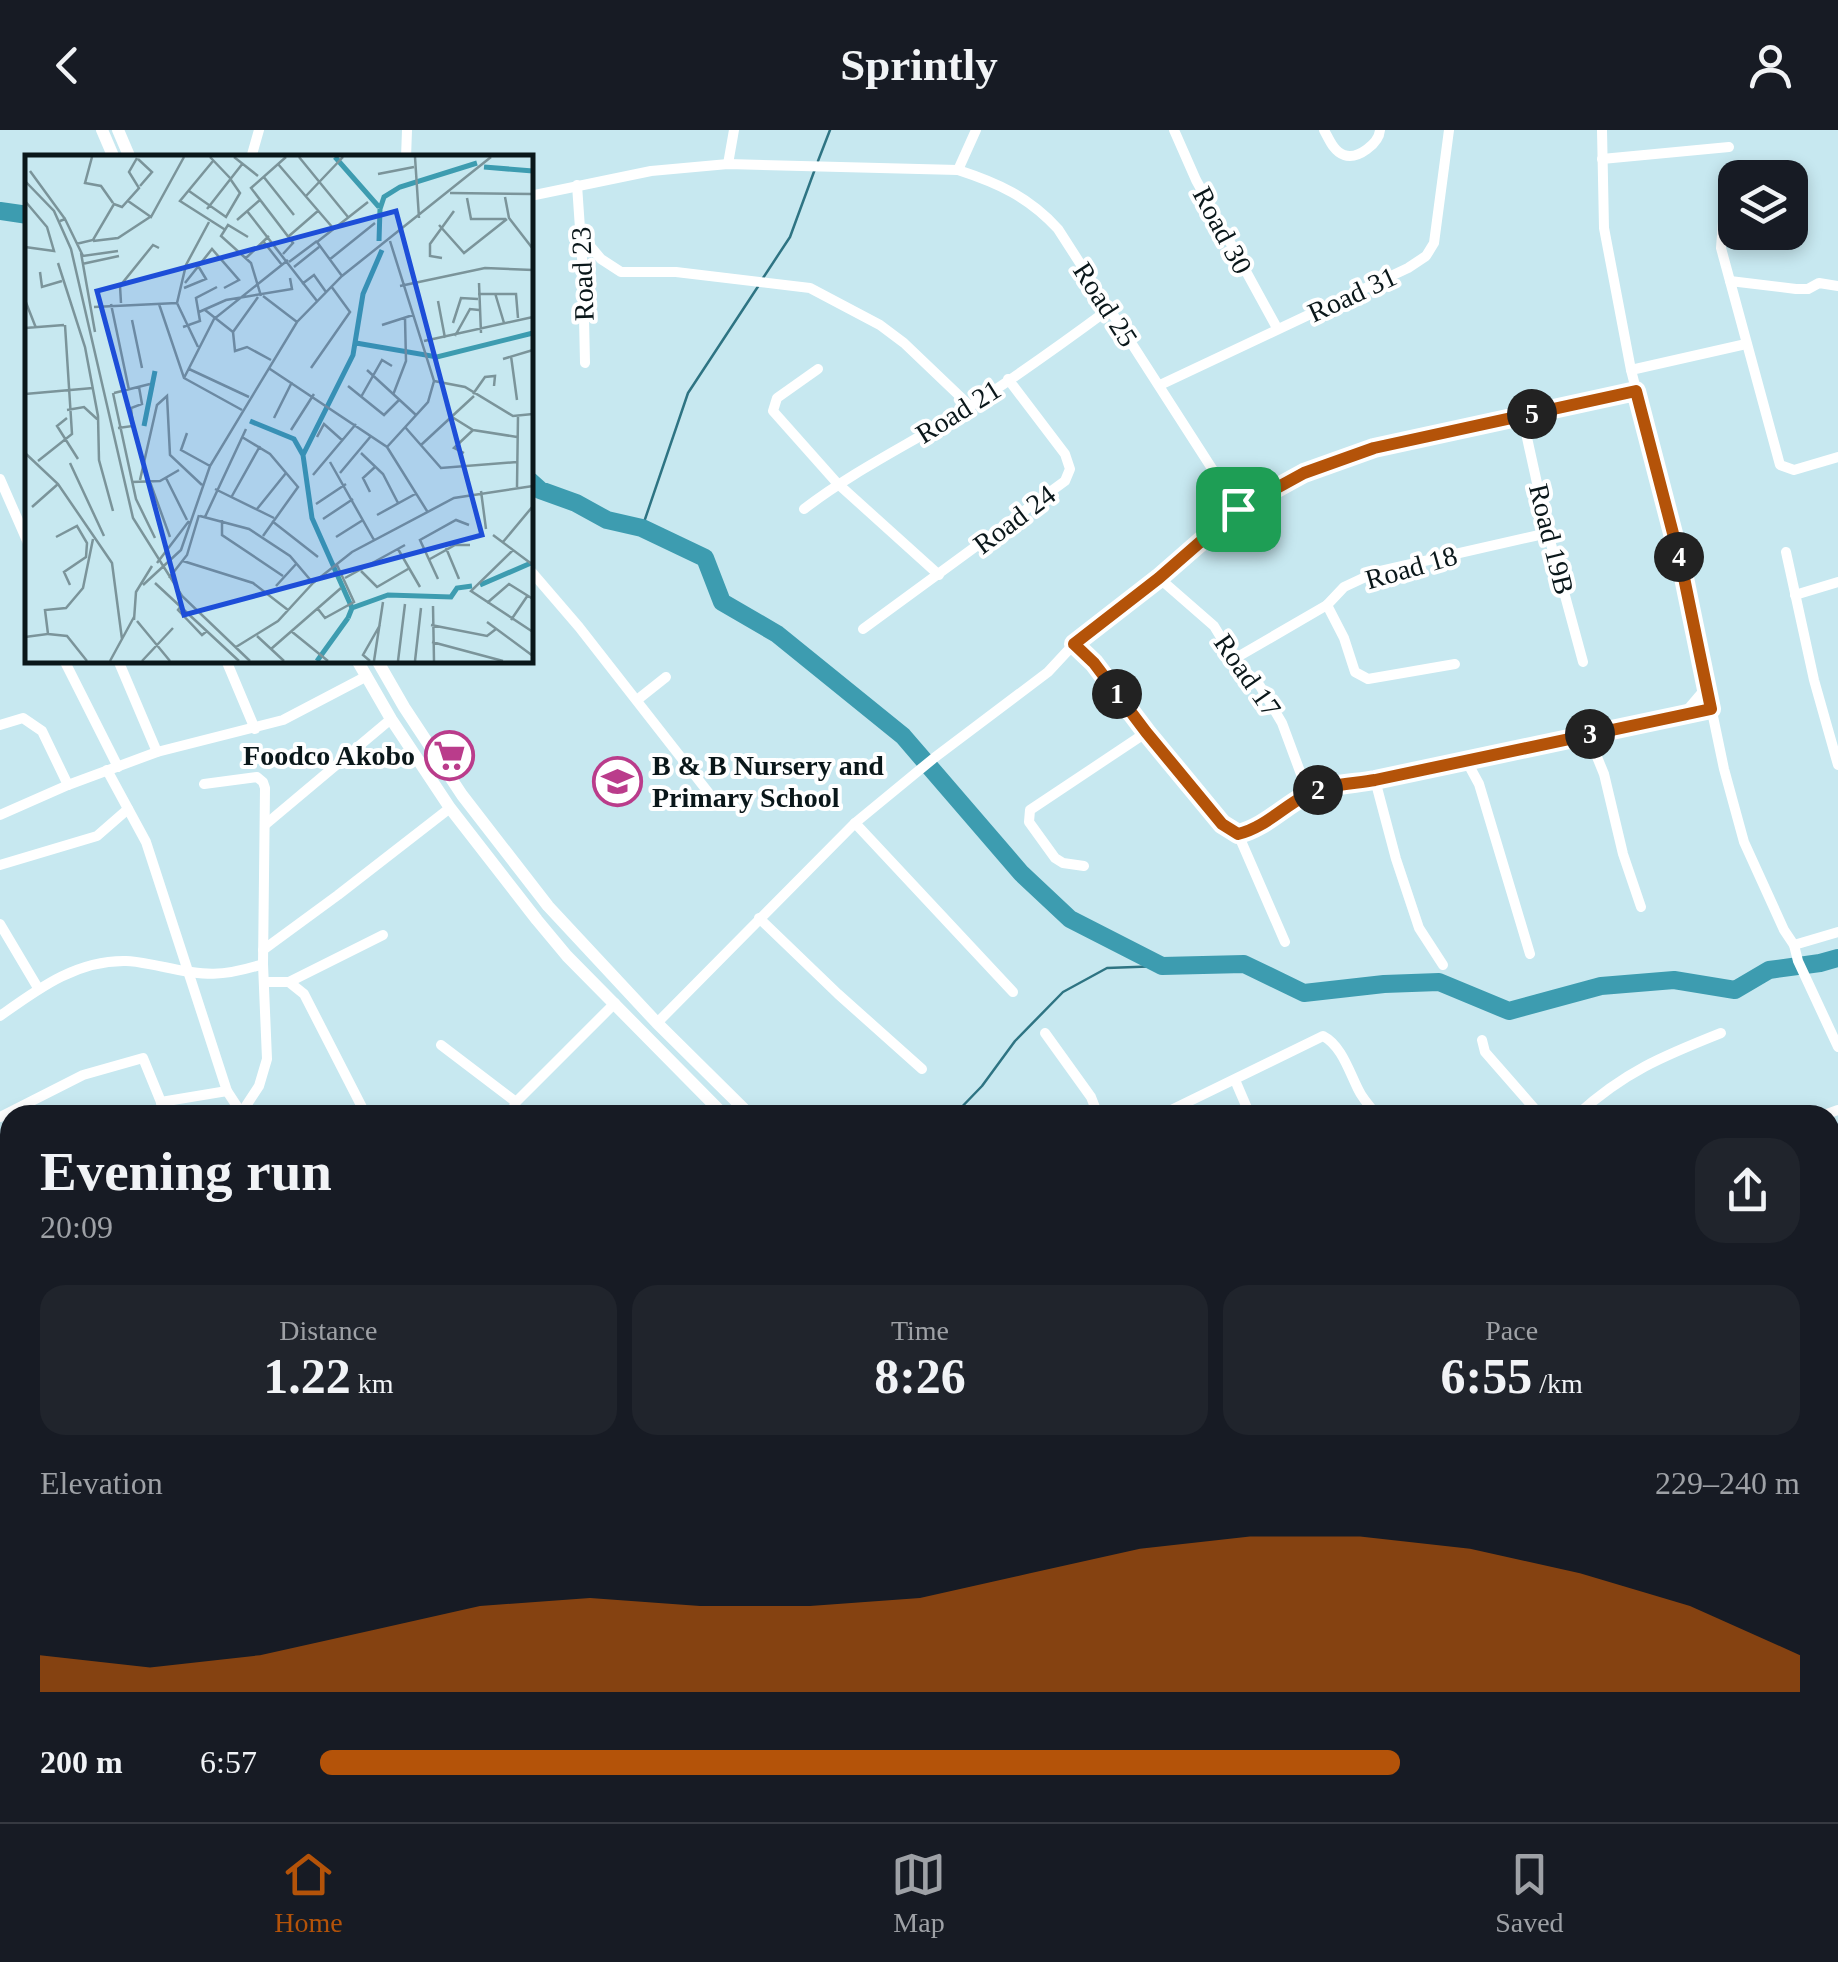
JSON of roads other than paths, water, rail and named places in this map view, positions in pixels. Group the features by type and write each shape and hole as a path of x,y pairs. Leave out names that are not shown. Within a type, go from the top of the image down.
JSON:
{"main road":[{"path":"102,130 113,155"},
{"path":"118,130 129,155"},
{"path":"358,662 450,808 545,930 714,1105"},
{"path":"378,662 462,795 548,906 740,1105"},
{"path":"430,778 445,769"}],"street":[{"path":"252,155 259,130"},
{"path":"406,155 407,130"},
{"path":"728,164 734,130"},
{"path":"958,170 976,130"},
{"name":"Road 30","path":"1174,130 1196,180 1277,328"},
{"path":"1324,130 1334,148 1348,156 1375,144 1380,130"},
{"name":"Road 31","path":"1160,385 1426,256 1434,242 1449,130"},
{"path":"1602,130 1604,228 1631,370 1682,568 1724,769 1744,842 1838,1047"},
{"path":"1602,159 1729,147"},
{"name":"Road 25","path":"532,196 651,170 728,164 958,170 985,179 1040,210 1058,228 1238,509"},
{"name":"Road 23","path":"577,185 585,363"},
{"path":"580,234 601,260 621,272 676,272 810,288 880,325 970,406"},
{"path":"1722,250 1780,465 1794,470 1838,458"},
{"path":"1730,281 1796,289 1819,283 1838,286"},
{"name":"Road 21","path":"804,509 837,483 970,406 1109,308"},
{"path":"1631,370 1746,344"},
{"path":"818,369 777,398 772,411 837,483 938,576"},
{"name":"Road 24","path":"863,629 1065,481 1070,469 1066,454 1008,379"},
{"path":"657,1023 855,823 1048,672 1074,644 1159,578 1238,509 1304,473 1374,448 1636,391"},
{"name":"Road 19B","path":"1522,416 1583,662"},
{"path":"1,481 25,535"},
{"name":"Road 18","path":"1234,659 1327,605 1344,587 1376,572 1548,533"},
{"path":"1786,552 1814,680 1838,765"},
{"path":"532,572 715,801"},
{"name":"Road 17","path":"1159,578 1214,626 1234,659 1260,686 1282,724 1308,793"},
{"path":"1795,595 1838,582"},
{"path":"1327,605 1355,672 1368,678 1455,664"},
{"path":"1074,644 1094,663 1222,824 1238,834 1285,942"},
{"path":"65,662 146,842 227,1092 235,1105"},
{"path":"119,662 157,752"},
{"path":"227,662 255,729"},
{"path":"0,815 68,784 157,752 283,720 367,676"},
{"path":"637,700 666,676"},
{"path":"1683,716 1706,688"},
{"path":"1238,834 1252,831 1308,793 1711,709"},
{"path":"0,725 23,718 42,731 68,784"},
{"path":"266,824 391,718"},
{"path":"1084,866 1055,858 1032,828 1030,810 1146,732"},
{"path":"1588,735 1604,774 1623,854 1642,907"},
{"path":"1466,760 1480,784 1530,954"},
{"path":"204,784 252,777 261,779 265,788 262,964 267,1059 259,1086 247,1105"},
{"path":"1375,780 1420,928 1443,965"},
{"path":"0,865 97,836 128,808"},
{"path":"262,950 450,808"},
{"path":"855,823 1012,992"},
{"path":"759,918 922,1069"},
{"path":"0,924 38,988"},
{"path":"1795,950 1838,932"},
{"path":"264,982 290,982 383,936"},
{"path":"0,1016 70,970 113,961 130,960 215,976 262,964"},
{"path":"290,982 304,994 361,1105"},
{"path":"515,1105 614,1003"},
{"path":"1588,1105 1630,1072 1721,1032"},
{"path":"1045,1033 1094,1105"},
{"path":"1182,1105 1323,1036 1332,1041 1369,1105"},
{"path":"1482,1040 1485,1052 1531,1105"},
{"path":"441,1044 516,1102"},
{"path":"22,1105 83,1075 143,1058 160,1105"},
{"path":"1235,1080 1246,1105"},
{"path":"160,1102 227,1092"}],"waterway":[{"path":"818,161 830,130"},
{"path":"763,278 790,237 815,169"},
{"path":"0,211 25,215"},
{"path":"642,528 688,393 759,285"},
{"path":"532,483 607,520 642,528 705,558 722,602 777,634 903,736 1021,873 1070,919 1162,966 1244,964 1304,993 1439,982 1509,1011 1601,986 1674,980 1735,990 1769,970 1838,958"},
{"path":"964,1105 1015,1041 1063,992 1107,968 1162,966"}],"place":[{"name":"Foodco Akobo","path":"450,755"},
{"name":"B & B Nursery and Primary School","path":"617,781"}]}
